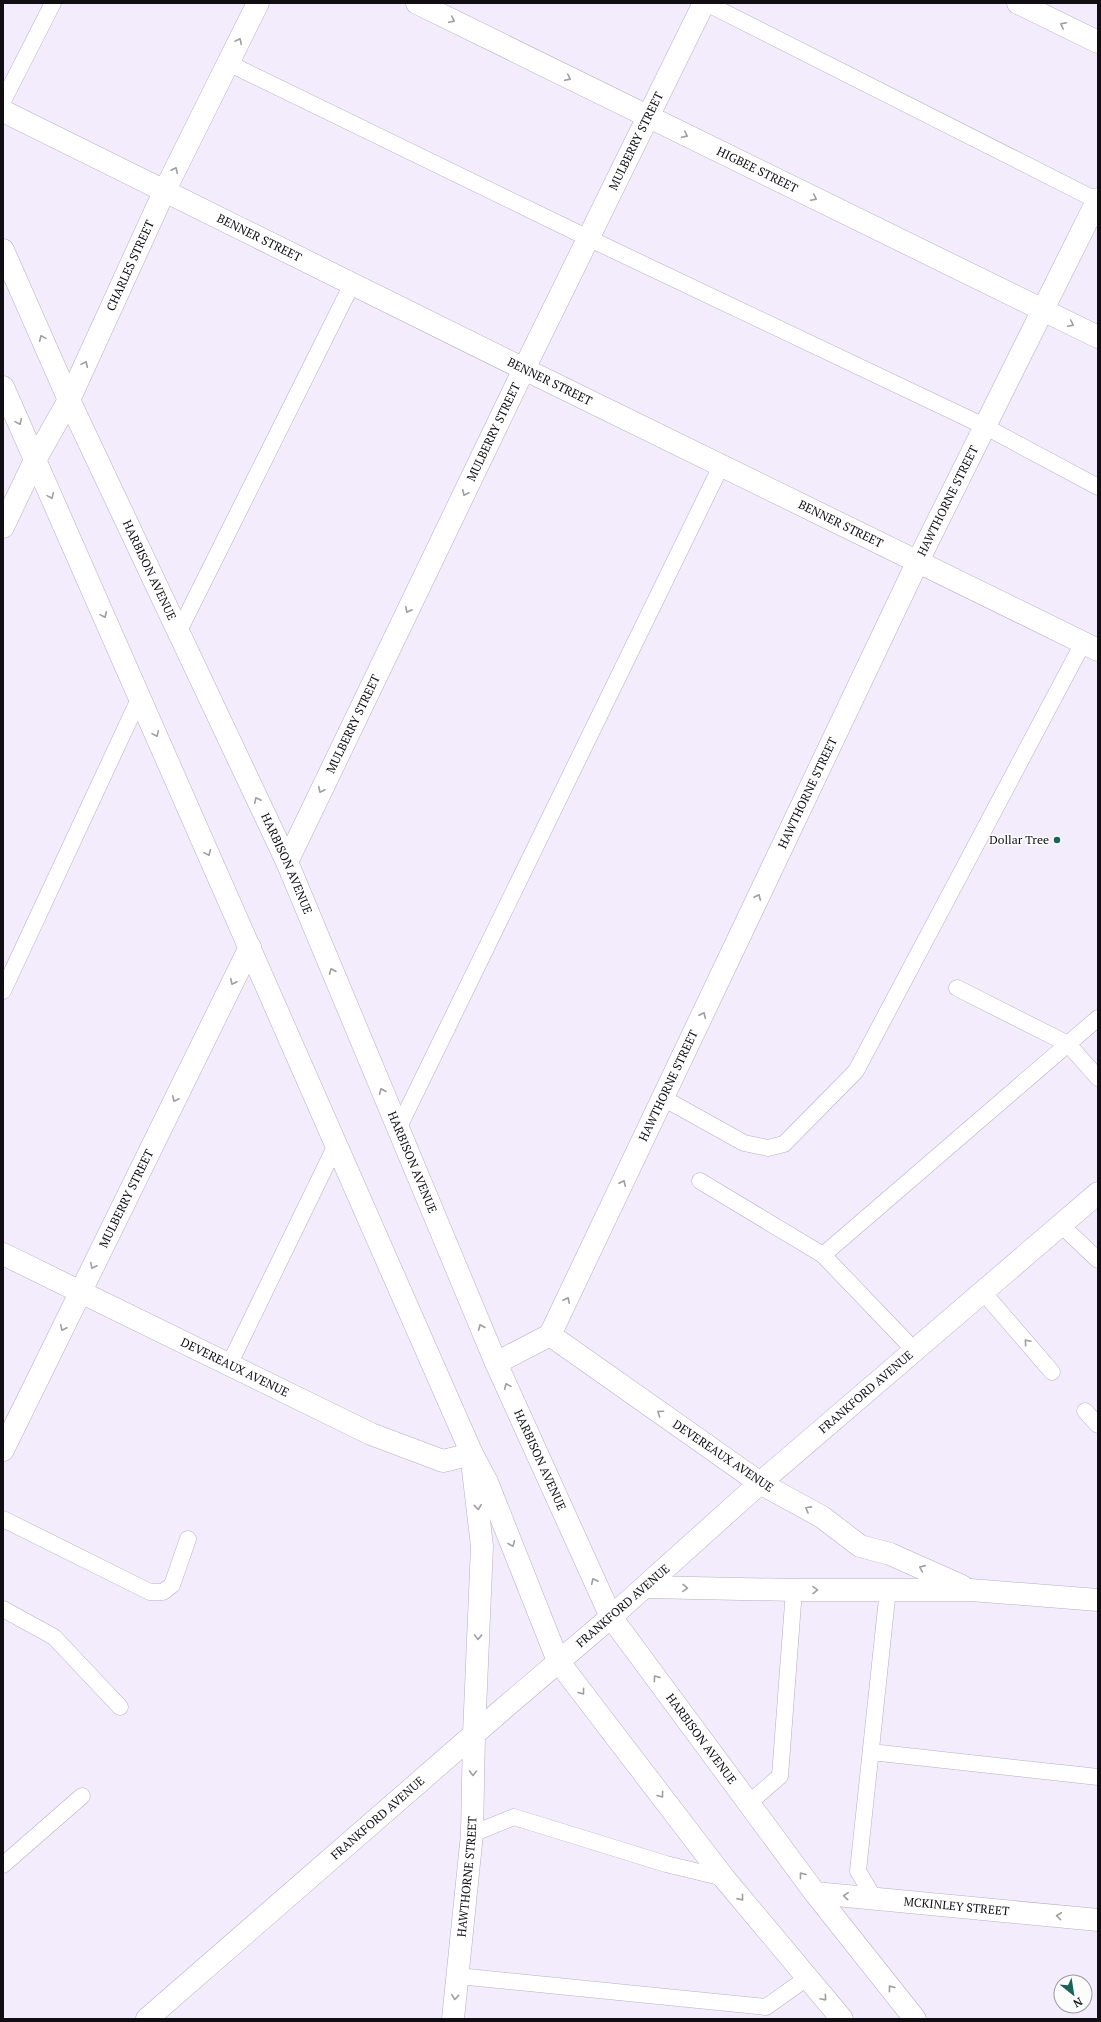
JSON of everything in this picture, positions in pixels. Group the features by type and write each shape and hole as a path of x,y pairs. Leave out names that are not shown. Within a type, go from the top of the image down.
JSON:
{"street":[{"name":"CHARLES STREET","path":"3,527 36,460 69,400 164,192 258,3"},
{"name":"HIGBEE STREET","path":"417,3 1098,337"},
{"name":"MULBERRY STREET","path":"287,862 524,369 705,3"},
{"path":"1018,3 1098,42"},
{"name":"BENNER STREET","path":"3,111 164,192 1091,647"},
{"name":"HAWTHORNE STREET","path":"550,1335 918,561 1044,311 1098,200"},
{"name":"HARBISON AVENUE","path":"3,250 69,400 287,862 496,1363 611,1617 815,1893 915,2019"},
{"path":"3,387 472,1454 487,1482 558,1661 724,1878 842,2019"},
{"name":"MULBERRY STREET","path":"3,1450 250,947"},
{"name":"FRANKFORD AVENUE","path":"147,2019 558,1661 646,1588 760,1483 1098,1193"},
{"name":"DEVEREAUX AVENUE","path":"3,1254 80,1293 371,1434 443,1461 472,1454"},
{"path":"496,1363 550,1335"},
{"name":"DEVEREAUX AVENUE","path":"550,1335 760,1483 822,1517 860,1546 890,1554 970,1590"},
{"name":"HAWTHORNE STREET","path":"453,2019 472,1834 474,1734 482,1546 472,1454"},
{"name":"DEVEREAUX AVENUE","path":"646,1588 970,1590 1098,1600"},
{"name":"MCKINLEY STREET","path":"815,1893 1098,1920"}],"lane":[{"path":"3,101 53,3"},
{"path":"705,3 1098,200"},
{"path":"228,62 588,238 986,427 1098,486"},
{"path":"178,633 352,284"},
{"path":"398,1129 721,466"},
{"path":"663,1098 744,1143 768,1148 784,1144 856,1071 1091,647"},
{"path":"3,991 140,697"},
{"path":"957,988 1068,1044 1098,1078"},
{"path":"823,1255 1098,1018"},
{"path":"229,1364 336,1145"},
{"path":"700,1181 823,1255 915,1351"},
{"path":"1061,1224 1098,1260"},
{"path":"983,1292 1052,1372"},
{"path":"1085,1411 1098,1425"},
{"path":"3,1518 150,1592 163,1592 172,1585 188,1539"},
{"path":"874,1898 858,1871 888,1589"},
{"path":"749,1803 780,1776 794,1590"},
{"path":"3,1609 54,1637 120,1707"},
{"path":"871,1752 1098,1777"},
{"path":"3,1865 82,1796"},
{"path":"472,1834 514,1817 666,1864 724,1878"},
{"path":"458,1976 766,2007 807,1978"}],"place":[{"name":"Dollar Tree","path":"1057,840"}]}
